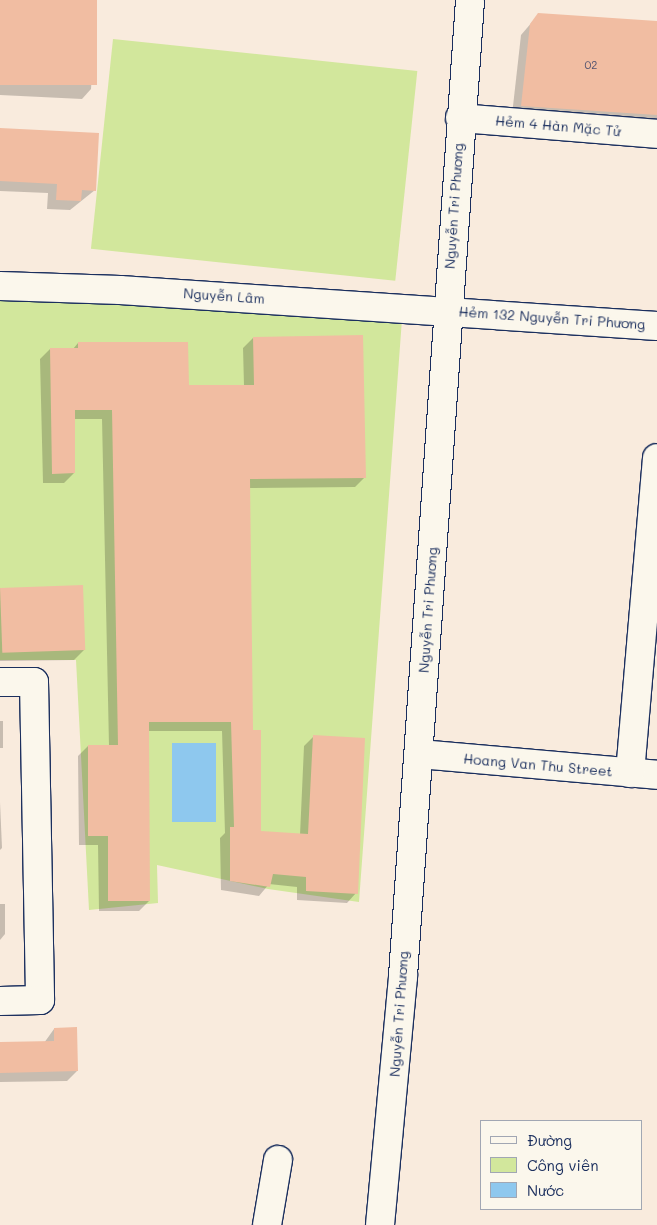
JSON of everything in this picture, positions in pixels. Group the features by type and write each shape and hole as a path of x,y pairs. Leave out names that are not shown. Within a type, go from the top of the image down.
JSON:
{"street":[{"name":"Nguyễn Tri Phương","path":"380,1222 396,1063 460,118 470,0"},
{"name":"Hẻm 4 Hàn Mặc Tử","path":"460,118 657,134"},
{"name":"Nguyễn Lâm","path":"0,286 447,310"},
{"name":"Hẻm 132 Nguyễn Tri Phương","path":"447,310 657,326"},
{"path":"630,773 657,458"},
{"path":"0,682 34,682 40,1000 0,1001"},
{"name":"Hoang Van Thu Street","path":"418,754 657,775"},
{"path":"267,1225 278,1160"}],"green space":[{"path":"113,39 417,71 395,281 91,249"},
{"path":"0,297 402,319 359,902 268,889 157,865 158,903 89,910 76,660 0,660"}],"water":[{"path":"172,743 216,743 216,822 172,822"}],"building":[{"path":"0,0 97,0 97,85 0,85"},
{"path":"538,13 657,21 657,115 521,106 530,24"},
{"path":"0,128 99,133 96,191 82,190 81,201 56,200 57,184 0,181"},
{"path":"363,335 366,478 250,479 253,730 261,730 261,831 308,834 313,735 365,738 358,894 306,891 306,877 273,874 270,887 230,881 230,827 234,827 231,722 149,722 150,901 108,901 108,836 88,836 88,745 118,745 112,410 75,410 75,473 52,474 50,348 78,348 78,342 188,342 189,385 254,385 253,337"},
{"path":"83,585 85,650 2,653 0,588"},
{"path":"77,1027 78,1071 0,1073 0,1042 54,1041 54,1028"}]}
